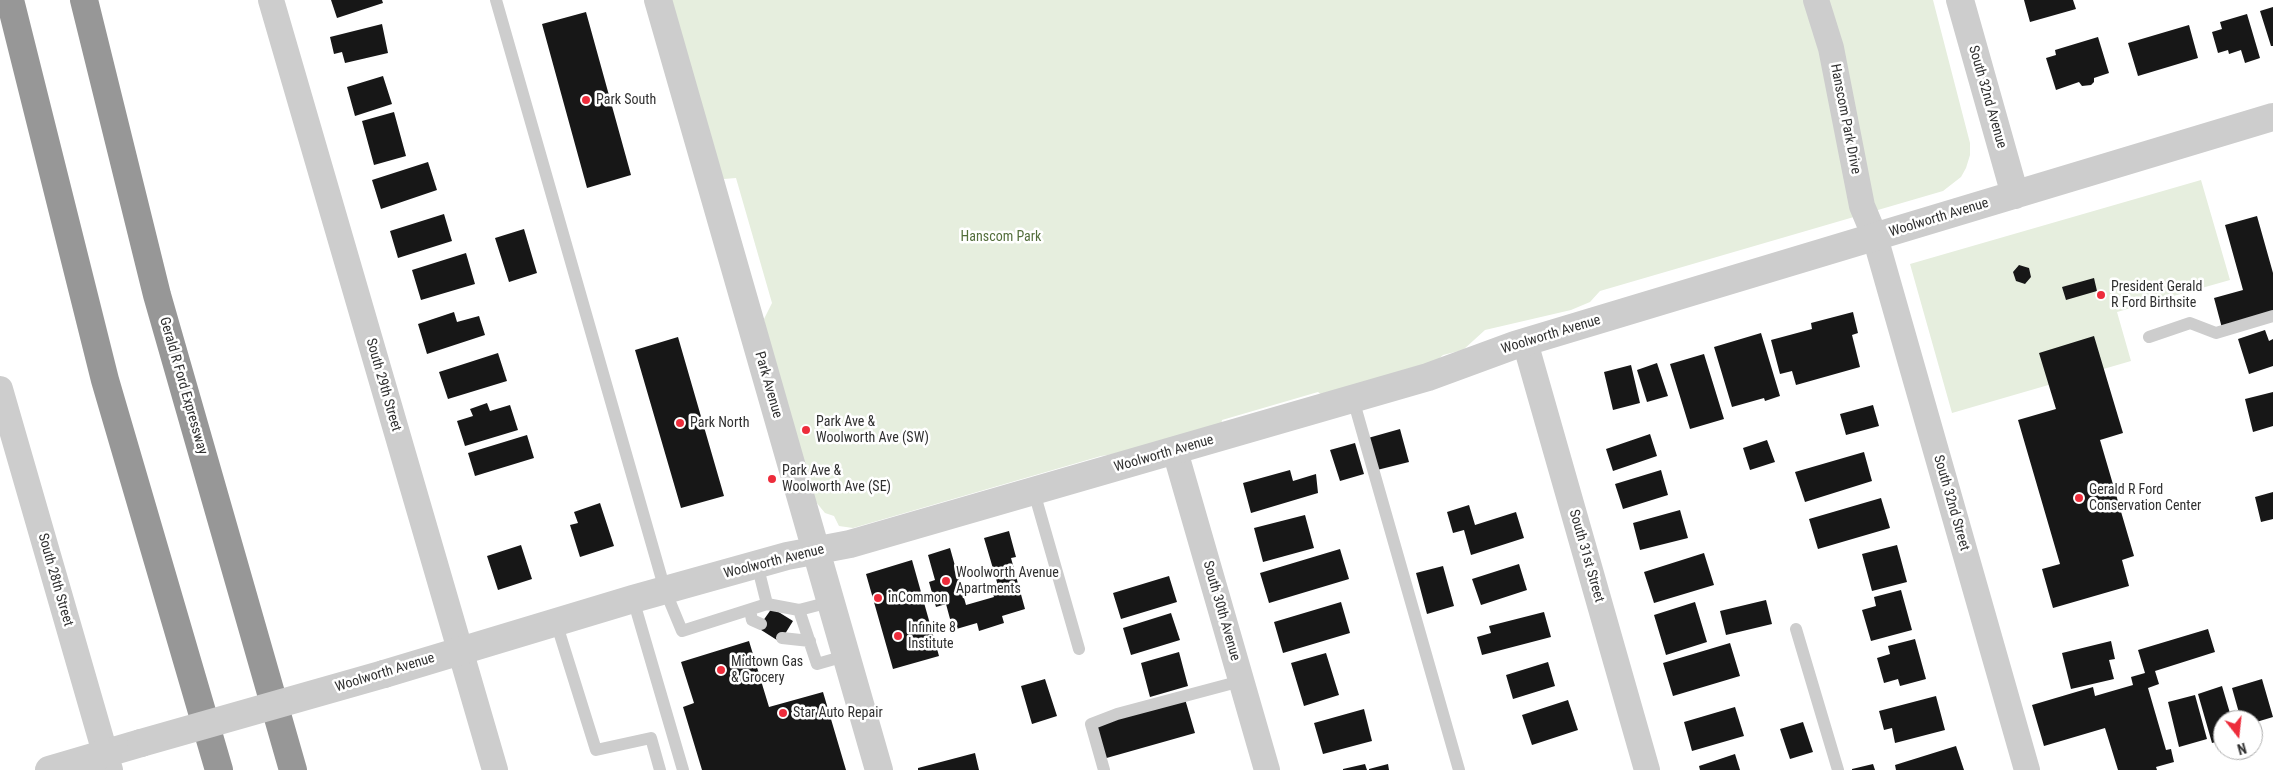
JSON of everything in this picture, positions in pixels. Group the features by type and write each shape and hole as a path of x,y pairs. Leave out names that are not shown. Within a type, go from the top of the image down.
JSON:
{"highway":[{"path":"10,0 105,380 218,770"},
{"name":"Gerald R Ford Expressway","path":"84,0 157,295 293,770"}],"street":[{"name":"South 29th Street","path":"271,0 495,770"},
{"name":"Park Avenue","path":"658,0 879,770"},
{"name":"Hanscom Park Drive","path":"1816,0 1831,48 1862,206 1875,237"},
{"name":"South 32nd Avenue","path":"1960,0 2015,195"},
{"name":"Woolworth Avenue","path":"49,770 108,762 142,743 384,674 633,599 758,564 850,544 1175,452 1448,370 1525,342 2273,117"},
{"name":"South 32nd Street","path":"1875,237 2027,770"},
{"name":"South 31st Street","path":"1525,342 1647,770"},
{"name":"South 28th Street","path":"0,389 108,762"},
{"name":"South 30th Avenue","path":"1175,452 1267,770"}],"lane":[{"path":"496,0 665,590 682,631 767,604 799,610 830,602"},
{"path":"2149,337 2190,323 2216,333 2273,316"},
{"path":"1353,399 1459,770"},
{"path":"1034,492 1078,649"},
{"path":"758,564 767,604"},
{"path":"633,599 683,770"},
{"path":"750,610 752,620 761,624"},
{"path":"799,610 817,664 846,656"},
{"path":"556,622 596,750 651,738 660,770"},
{"path":"1796,629 1838,770"},
{"path":"782,638 810,641"},
{"path":"1104,770 1091,724 1117,714 1241,682"}],"green space":[{"name":"Hanscom Park","path":"668,0 1933,0 1970,143 1970,155 1961,177 1943,191 1600,291 1590,302 1571,310 1485,330 1463,350 1443,355 1425,371 1322,395 1318,392 1222,420 1221,426 1127,452 1101,456 853,528 839,526 834,516 825,513 811,496 769,350 764,319 772,303 736,178 724,179 709,158"},
{"path":"2201,180 2230,280 2117,312 2131,361 1952,413 1910,264"}],"building":[{"path":"331,0 382,0 383,3 337,18"},
{"path":"2024,0 2073,0 2076,9 2030,22"},
{"path":"2273,7 2273,46 2271,46 2260,11"},
{"name":"Park South","path":"586,12 631,175 587,188 542,24"},
{"path":"2247,14 2260,58 2245,63 2241,50 2229,54 2228,50 2218,53 2212,32 2222,29 2220,22"},
{"path":"382,24 388,53 345,63 342,52 334,54 330,37"},
{"path":"2189,25 2198,58 2138,76 2128,43"},
{"path":"2098,37 2109,73 2094,78 2094,82 2091,85 2082,86 2079,82 2056,90 2046,58 2056,55 2055,50"},
{"path":"383,76 392,104 355,116 347,87"},
{"path":"394,112 406,156 374,165 362,121"},
{"path":"428,162 437,190 381,209 372,180"},
{"path":"444,214 452,241 398,258 390,231"},
{"path":"2257,216 2273,273 2273,313 2222,328 2214,298 2243,290 2225,225"},
{"path":"524,229 537,273 509,282 495,238"},
{"path":"466,253 475,284 421,300 412,270"},
{"path":"2019,265 2029,268 2031,277 2025,284 2016,281 2013,272"},
{"path":"2094,278 2097,291 2066,300 2062,287"},
{"path":"454,312 457,322 479,316 485,335 427,354 418,324"},
{"path":"1853,312 1858,333 1852,335 1860,367 1796,385 1792,371 1780,374 1771,340 1812,329 1811,323"},
{"path":"2265,330 2269,341 2273,339 2273,366 2249,374 2238,339"},
{"path":"1761,333 1780,396 1765,401 1764,398 1732,407 1714,347"},
{"name":"Gerald R Ford Conservation Center","path":"2094,336 2123,433 2100,440 2134,556 2122,560 2129,586 2053,608 2042,569 2060,564 2018,420 2056,409 2039,353"},
{"name":"Park North","path":"678,337 724,496 681,508 635,350"},
{"path":"498,353 507,381 448,399 439,372"},
{"path":"1704,354 1724,419 1690,429 1670,364"},
{"path":"1657,363 1668,396 1647,402 1637,370"},
{"path":"1631,365 1640,403 1613,410 1604,372"},
{"path":"2273,392 2273,426 2253,432 2245,399"},
{"path":"487,403 490,411 510,405 518,430 465,446 457,421 473,416 470,409"},
{"path":"1873,405 1879,426 1846,435 1840,414"},
{"path":"1400,429 1409,462 1377,470 1368,438"},
{"path":"1650,434 1657,456 1613,471 1606,449"},
{"path":"527,435 534,458 475,476 468,453"},
{"path":"1767,440 1775,462 1750,470 1743,448"},
{"path":"1355,443 1364,474 1340,481 1330,450"},
{"path":"1864,452 1872,481 1805,502 1795,472"},
{"path":"1290,470 1293,481 1316,474 1318,493 1251,513 1243,483"},
{"path":"1661,470 1668,495 1623,509 1615,484"},
{"path":"2273,492 2273,519 2261,522 2255,497"},
{"path":"1881,498 1890,528 1818,549 1809,519"},
{"path":"600,503 614,546 580,557 570,525 578,523 574,512"},
{"path":"1469,505 1475,525 1516,512 1524,538 1471,555 1464,530 1453,533 1447,512"},
{"path":"1680,510 1688,538 1640,550 1633,523"},
{"path":"1305,515 1314,548 1263,562 1254,528"},
{"name":"Woolworth Avenue Apartments","path":"1009,531 1016,557 1011,558 1025,609 1002,616 1004,623 979,631 977,623 953,630 946,604 936,607 929,582 935,580 928,555 950,548 966,605 994,597 992,591 999,589 984,538"},
{"path":"521,545 532,579 498,590 487,556"},
{"path":"1897,545 1907,582 1872,591 1862,554"},
{"path":"1340,549 1349,579 1269,603 1260,573"},
{"path":"1704,553 1714,585 1654,603 1644,572"},
{"path":"912,560 939,656 893,669 866,574"},
{"path":"1519,564 1527,590 1481,605 1472,579"},
{"path":"1443,566 1454,606 1427,614 1416,573"},
{"path":"1169,576 1177,602 1121,619 1113,593"},
{"path":"1901,590 1912,630 1871,641 1862,610 1876,606 1874,597"},
{"path":"1766,600 1772,624 1726,635 1720,611"},
{"path":"1341,602 1350,633 1283,653 1274,622"},
{"path":"1695,602 1707,642 1666,655 1654,615"},
{"path":"772,608 793,621 780,642 758,628"},
{"path":"1544,612 1551,637 1482,655 1477,637 1491,633 1489,626"},
{"path":"1171,613 1180,640 1131,655 1123,628"},
{"path":"2208,629 2215,652 2155,671 2159,684 2148,688 2166,750 2171,749 2174,762 2156,767 2157,770 2118,770 2105,728 2044,746 2032,705 2093,687 2095,696 2133,685 2131,677 2145,673 2138,650"},
{"path":"1915,639 1926,679 1900,686 1898,679 1884,683 1877,658 1890,654 1888,646"},
{"path":"749,641 769,707 823,692 846,770 702,770 683,707 694,703 681,662"},
{"path":"2111,641 2115,659 2109,660 2114,679 2071,689 2062,653"},
{"path":"1730,643 1740,676 1673,696 1663,663"},
{"path":"1179,652 1188,686 1150,697 1141,663"},
{"path":"1326,653 1339,695 1304,706 1291,663"},
{"path":"1548,662 1555,686 1513,699 1506,675"},
{"path":"1045,679 1057,716 1032,724 1021,686"},
{"path":"2262,679 2273,717 2263,720 2263,710 2238,710 2232,688"},
{"path":"2222,686 2229,710 2213,710 2213,743 2212,743 2198,694"},
{"path":"2195,695 2207,739 2179,747 2168,702"},
{"path":"1936,696 1945,730 1895,743 1892,728 1884,730 1879,711"},
{"path":"1185,699 1195,733 1103,759 1094,725"},
{"path":"1568,700 1578,730 1532,745 1522,715"},
{"path":"1735,707 1744,736 1692,751 1684,722"},
{"path":"1364,709 1372,741 1323,754 1314,723"},
{"path":"1803,722 1813,752 1790,759 1780,729"},
{"path":"1956,746 1964,770 1896,770 1895,765"},
{"path":"975,753 979,770 918,770 918,768"},
{"path":"1735,754 1740,770 1700,770 1699,766"},
{"path":"1365,764 1367,770 1343,770 1343,769"},
{"path":"1388,764 1389,770 1369,770 1369,769"},
{"path":"1873,764 1875,770 1852,770 1852,769"}],"place":[{"name":"Park South","path":"586,100"},
{"name":"President Gerald R Ford Birthsite","path":"2101,295"},
{"name":"Park North","path":"680,423"},
{"name":"Park Ave & Woolworth Ave (SW)","path":"806,430"},
{"name":"Park Ave & Woolworth Ave (SE)","path":"772,479"},
{"name":"Gerald R Ford Conservation Center","path":"2079,498"},
{"name":"Woolworth Avenue Apartments","path":"946,581"},
{"name":"inCommon","path":"878,598"},
{"name":"Infinite 8 Institute","path":"898,636"},
{"name":"Midtown Gas & Grocery","path":"721,670"},
{"name":"Star Auto Repair","path":"783,713"}]}
